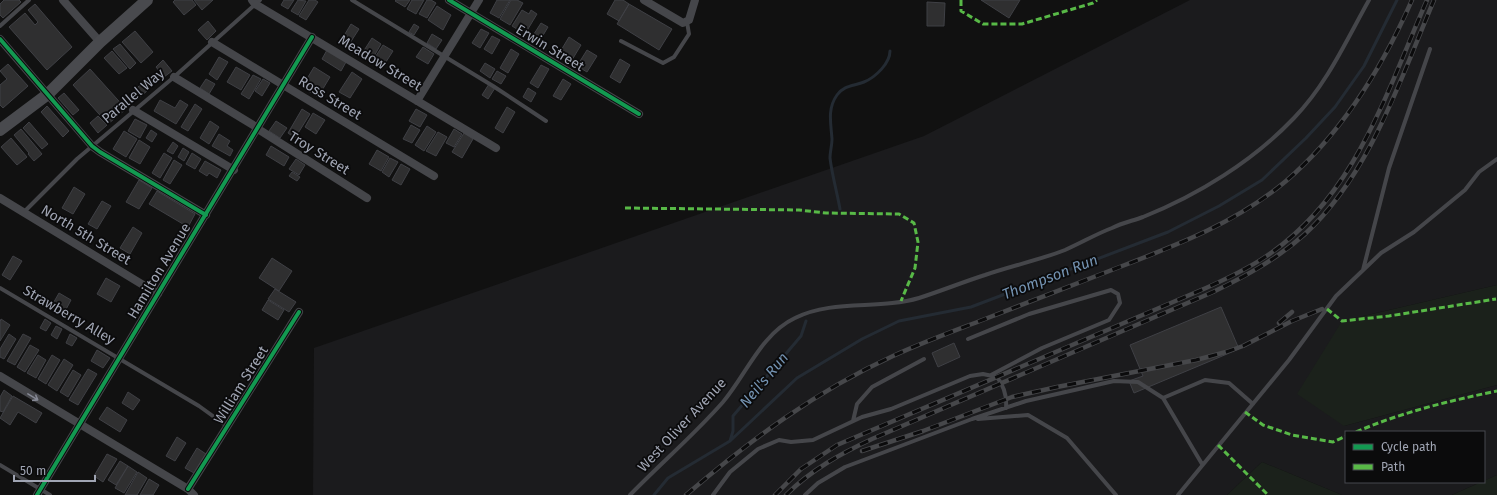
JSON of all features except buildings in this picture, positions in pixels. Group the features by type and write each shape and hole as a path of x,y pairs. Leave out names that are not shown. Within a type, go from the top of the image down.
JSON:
{"street":[{"path":"63,0 100,42"},
{"path":"0,130 48,94 100,42 147,0"},
{"name":"Erwin Street","path":"449,0 639,114"},
{"path":"417,101 479,0"},
{"path":"644,0 680,22 687,22 691,17 695,0"},
{"name":"Meadow Street","path":"256,1 312,38 496,148"},
{"name":"Hamilton Avenue","path":"38,492 234,170 312,38"},
{"path":"0,39 92,146 206,215"},
{"name":"Ross Street","path":"212,42 434,176"},
{"name":"Troy Street","path":"174,77 367,198"},
{"path":"133,110 234,170"},
{"name":"North 5th Street","path":"0,198 158,294"},
{"name":"William Street","path":"191,492 228,427 299,312"},
{"path":"0,376 191,492"}],"lane":[{"path":"0,26 30,0"},
{"path":"352,0 505,93 546,121"},
{"name":"West Oliver Avenue","path":"630,495 722,403 772,334 794,318 808,313 855,304 906,301 1066,249 1113,227 1170,205 1194,193 1222,176 1260,149 1295,117 1329,74 1369,0"},
{"name":"Parallel Way","path":"24,212 92,146 174,77 256,1"},
{"path":"621,41 663,63 674,57 689,34 687,22"},
{"path":"1363,271 1389,168 1430,49"},
{"path":"1178,495 1289,360 1336,296 1381,253 1414,232 1465,190 1479,172 1497,159"},
{"name":"Strawberry Alley","path":"0,288 119,357 126,363 199,406 228,427"},
{"path":"968,339 1029,314 1111,290 1118,294 1120,303 1109,320 1042,348 990,375"},
{"path":"853,421 857,404 872,386 924,359"},
{"path":"713,495 730,472 758,449 779,440 792,442 813,440 862,417 891,409 970,376 983,374 997,377 1002,383 1007,399 1006,408"},
{"path":"1163,398 1205,380 1229,383 1252,404"},
{"path":"806,495 818,483 844,467 972,419 1026,401 1114,381 1138,382 1163,398 1202,464"},
{"path":"972,419 1028,415 1066,438 1116,495"},
{"path":"0,465 38,492 50,495"}],"shaded area":[{"path":"1190,0 1497,0 1497,285 1342,321 1344,426 1497,385 1497,475 1485,481 1485,431 1345,431 1345,483 1479,483 1452,495 1342,495 1262,462 1227,495 313,495 314,348 924,136"},
{"path":"1497,285 1497,385 1344,426 1297,394 1342,321"},
{"path":"1262,462 1342,495 1227,495"},
{"path":"1497,475 1497,495 1452,495 1479,483 1485,483 1485,480"}],"waterway":[{"name":"Thompson Run","path":"654,495 668,478 730,441 797,378 862,339 899,321 971,307 1168,232 1219,206 1262,180 1306,138 1335,107 1364,66 1397,0"},
{"name":"Neil's Run","path":"840,209 830,158 832,139 830,117 832,106 837,95 843,89 869,80 878,73 888,60 890,51"},
{"name":"Neil's Run","path":"730,441 733,431 733,416 801,336 806,321"}],"railway":[{"path":"686,495 734,455 784,418 810,401 865,370 927,341 1205,232 1267,196 1307,162 1326,142 1343,120 1359,98 1388,50 1412,0"},
{"path":"775,495 801,469 837,445 1206,288 1236,274 1265,257 1296,233 1323,205 1345,174 1381,107 1427,0"},
{"path":"786,495 816,470 837,457 872,439 1213,292 1249,273 1294,243 1305,234 1328,210 1348,183 1365,155 1395,93 1434,0"},
{"path":"862,451 923,431 1012,397 1196,360 1226,352 1243,346 1292,321 1322,309"},
{"path":"1279,323 1292,312"}],"marked path":[{"path":"961,0 961,11 983,24 1022,24 1093,3 1097,0"},
{"path":"625,208 799,210 826,213 899,214 914,223 918,242 915,268 901,301"},
{"path":"1327,309 1342,321 1389,316 1496,299"},
{"path":"1358,431 1426,408 1497,391"},
{"path":"1245,412 1263,425 1292,435 1333,442 1345,436"},
{"path":"1218,445 1268,495"}],"cycle path":[{"path":"449,0 639,114"},
{"path":"37,495 312,37"},
{"path":"0,39 92,146 206,215"},
{"path":"188,489 299,312"}]}
